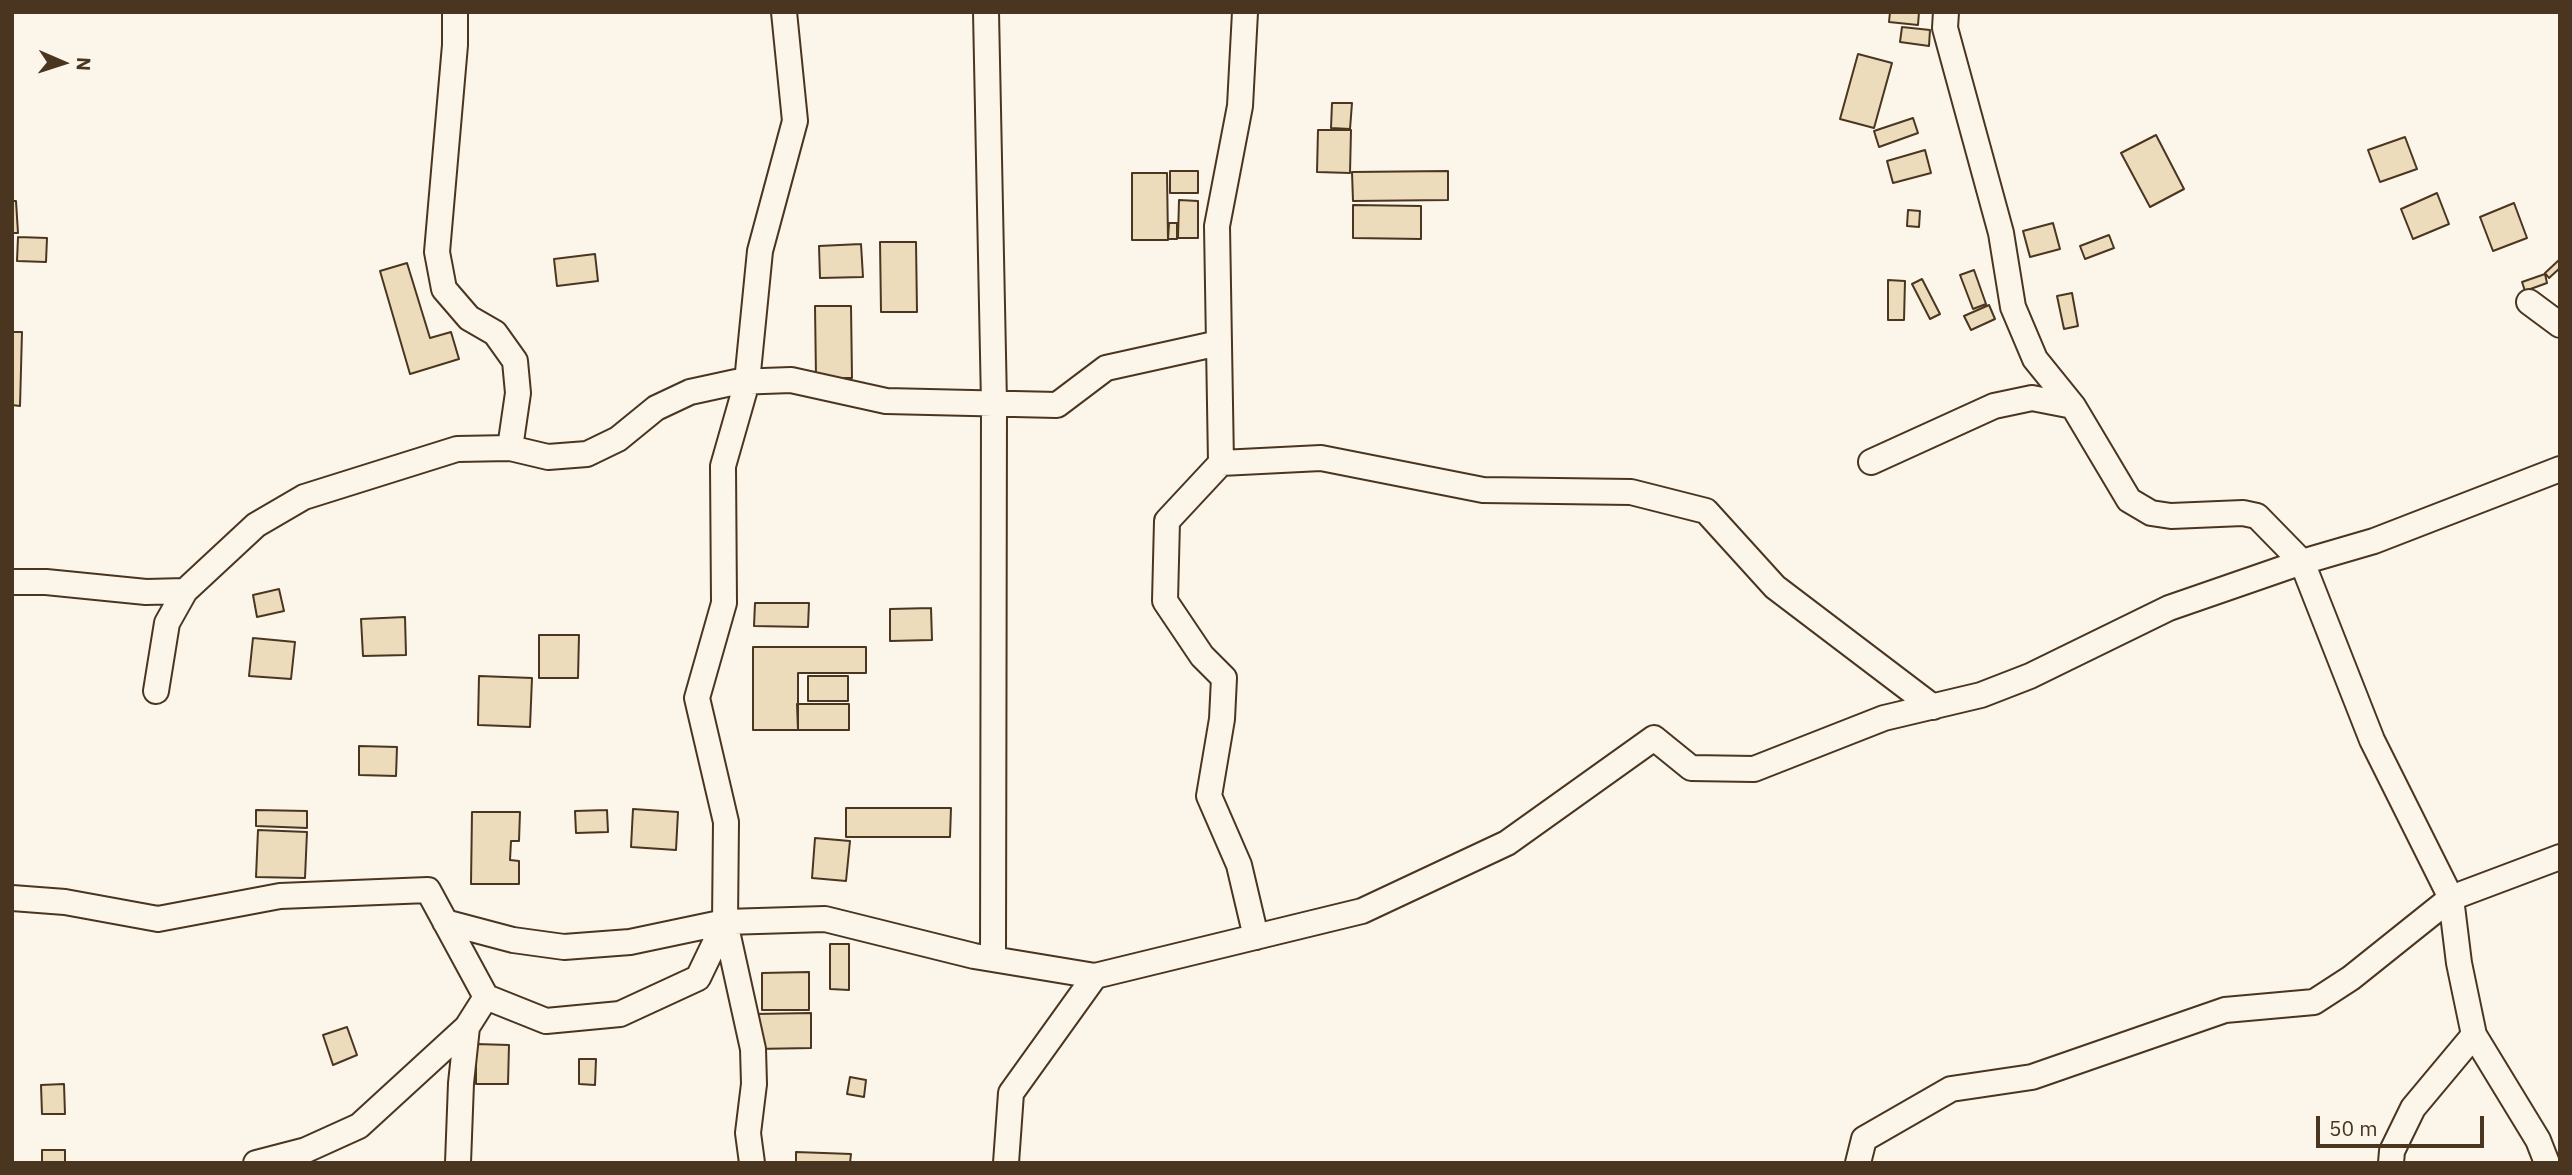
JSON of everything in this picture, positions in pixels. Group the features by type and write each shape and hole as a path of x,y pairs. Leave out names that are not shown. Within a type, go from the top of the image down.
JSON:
{"street":[{"path":"454,12 455,45 437,252 444,289 469,318 495,332 515,361 518,393 510,449"},
{"path":"752,1163 748,1133 754,1084 753,1049 725,922 726,822 697,698 724,603 723,466 747,382 760,251 795,121 784,12"},
{"path":"986,12 995,403 993,959"},
{"path":"1245,12 1240,106 1217,226 1221,463 1167,521 1165,600 1202,656 1224,678 1222,719 1209,796 1239,865 1256,937"},
{"path":"1946,12 1945,28 2001,233 2013,307 2035,359 2073,406 2129,500 2151,513 2171,516 2243,513 2257,516 2302,562 2372,740 2451,898 2459,963 2474,1035 2538,1140 2547,1163"},
{"path":"2529,302 2560,325"},
{"path":"156,691 167,623 185,591 256,525 304,497 457,449 510,449 548,457 587,454 618,439 656,408 690,391 747,382 791,380 886,401 1057,405 1106,368 1219,343"},
{"path":"1871,462 1994,405 2032,398 2073,406"},
{"path":"1221,463 1321,458 1483,490 1631,492 1706,511 1775,587 1933,707"},
{"path":"445,922 513,940 565,947 630,942 725,922 825,919 993,959 1095,976 1362,911 1507,843 1654,738 1691,768 1754,769 1884,718 1982,695 2030,676 2169,608 2302,562 2374,541 2560,470"},
{"path":"12,582 46,582 146,592 185,591"},
{"path":"1858,1163 1864,1139 1951,1089 2032,1077 2225,1010 2314,1002 2351,978 2451,898 2560,856"},
{"path":"12,898 65,902 158,919 280,896 428,890 486,997 547,1021 620,1014 698,978 725,922"},
{"path":"1006,1163 1011,1093 1095,976"},
{"path":"256,1163 306,1150 359,1126 467,1027 486,997"},
{"path":"458,1163 461,1083 467,1027"},
{"path":"2391,1163 2392,1151 2413,1108 2474,1035"}],"building":[{"path":"1890,12 1919,12 1918,25 1889,22"},
{"path":"1902,27 1930,30 1929,46 1900,42"},
{"path":"1858,54 1892,63 1874,128 1840,119"},
{"path":"1332,103 1352,103 1350,129 1331,128"},
{"path":"1913,118 1918,133 1879,147 1874,131"},
{"path":"1318,130 1351,130 1350,173 1317,172"},
{"path":"2156,135 2184,189 2150,207 2121,153"},
{"path":"2405,137 2417,169 2380,182 2368,150"},
{"path":"1925,150 1931,173 1893,183 1887,161"},
{"path":"1170,171 1198,171 1198,193 1170,193"},
{"path":"1448,171 1448,200 1353,201 1352,172"},
{"path":"1132,173 1167,173 1168,240 1132,240"},
{"path":"2437,193 2449,224 2413,239 2401,209"},
{"path":"1179,200 1198,201 1198,238 1178,238"},
{"path":"12,201 16,201 18,233 12,233"},
{"path":"2514,203 2527,238 2493,251 2480,217"},
{"path":"1353,205 1421,206 1421,239 1353,238"},
{"path":"1908,210 1920,211 1919,227 1907,226"},
{"path":"1169,223 1177,223 1177,239 1168,239"},
{"path":"2053,223 2060,249 2030,257 2023,231"},
{"path":"2109,235 2114,248 2085,259 2080,246"},
{"path":"18,237 47,238 46,262 17,261"},
{"path":"880,242 916,242 917,312 881,312"},
{"path":"861,244 863,277 820,278 819,246"},
{"path":"595,254 598,281 557,286 554,259"},
{"path":"2559,260 2560,268 2549,278 2545,273"},
{"path":"407,263 430,338 451,332 459,359 410,374 380,271"},
{"path":"1974,270 1986,304 1973,309 1960,275"},
{"path":"2545,274 2547,283 2525,291 2522,282"},
{"path":"1922,279 1940,314 1930,319 1912,284"},
{"path":"1888,280 1905,281 1904,320 1888,320"},
{"path":"2072,293 2078,326 2064,329 2057,296"},
{"path":"1989,305 1995,319 1971,330 1964,316"},
{"path":"815,306 851,306 852,378 816,378"},
{"path":"12,332 22,332 20,406 12,405"},
{"path":"279,589 284,611 257,617 253,595"},
{"path":"755,603 809,603 808,627 754,626"},
{"path":"931,608 932,640 890,641 890,609"},
{"path":"405,617 406,655 363,656 361,619"},
{"path":"539,635 579,635 578,678 539,678"},
{"path":"253,638 295,642 291,679 249,676"},
{"path":"753,647 866,647 866,673 798,673 798,730 753,730"},
{"path":"479,676 532,678 530,727 478,725"},
{"path":"808,676 848,676 848,701 808,701"},
{"path":"797,704 849,704 849,730 798,730"},
{"path":"359,746 397,747 396,776 359,775"},
{"path":"846,808 951,808 950,837 846,837"},
{"path":"633,809 678,812 676,850 631,847"},
{"path":"256,810 307,811 307,828 256,826"},
{"path":"607,810 608,832 576,833 575,811"},
{"path":"472,812 520,812 519,841 511,841 510,860 519,861 519,884 471,884"},
{"path":"258,830 307,832 305,878 256,877"},
{"path":"815,838 850,841 846,881 812,878"},
{"path":"830,944 849,944 849,990 830,989"},
{"path":"809,972 809,1010 762,1010 762,973"},
{"path":"811,1013 811,1048 755,1049 755,1014"},
{"path":"347,1027 357,1055 333,1065 323,1035"},
{"path":"476,1044 509,1045 508,1084 476,1084"},
{"path":"579,1059 596,1059 595,1085 579,1084"},
{"path":"850,1077 866,1080 864,1097 847,1094"},
{"path":"64,1084 65,1114 42,1114 41,1085"},
{"path":"42,1150 65,1150 65,1163 42,1163"},
{"path":"796,1152 851,1154 850,1163 796,1163"}]}
